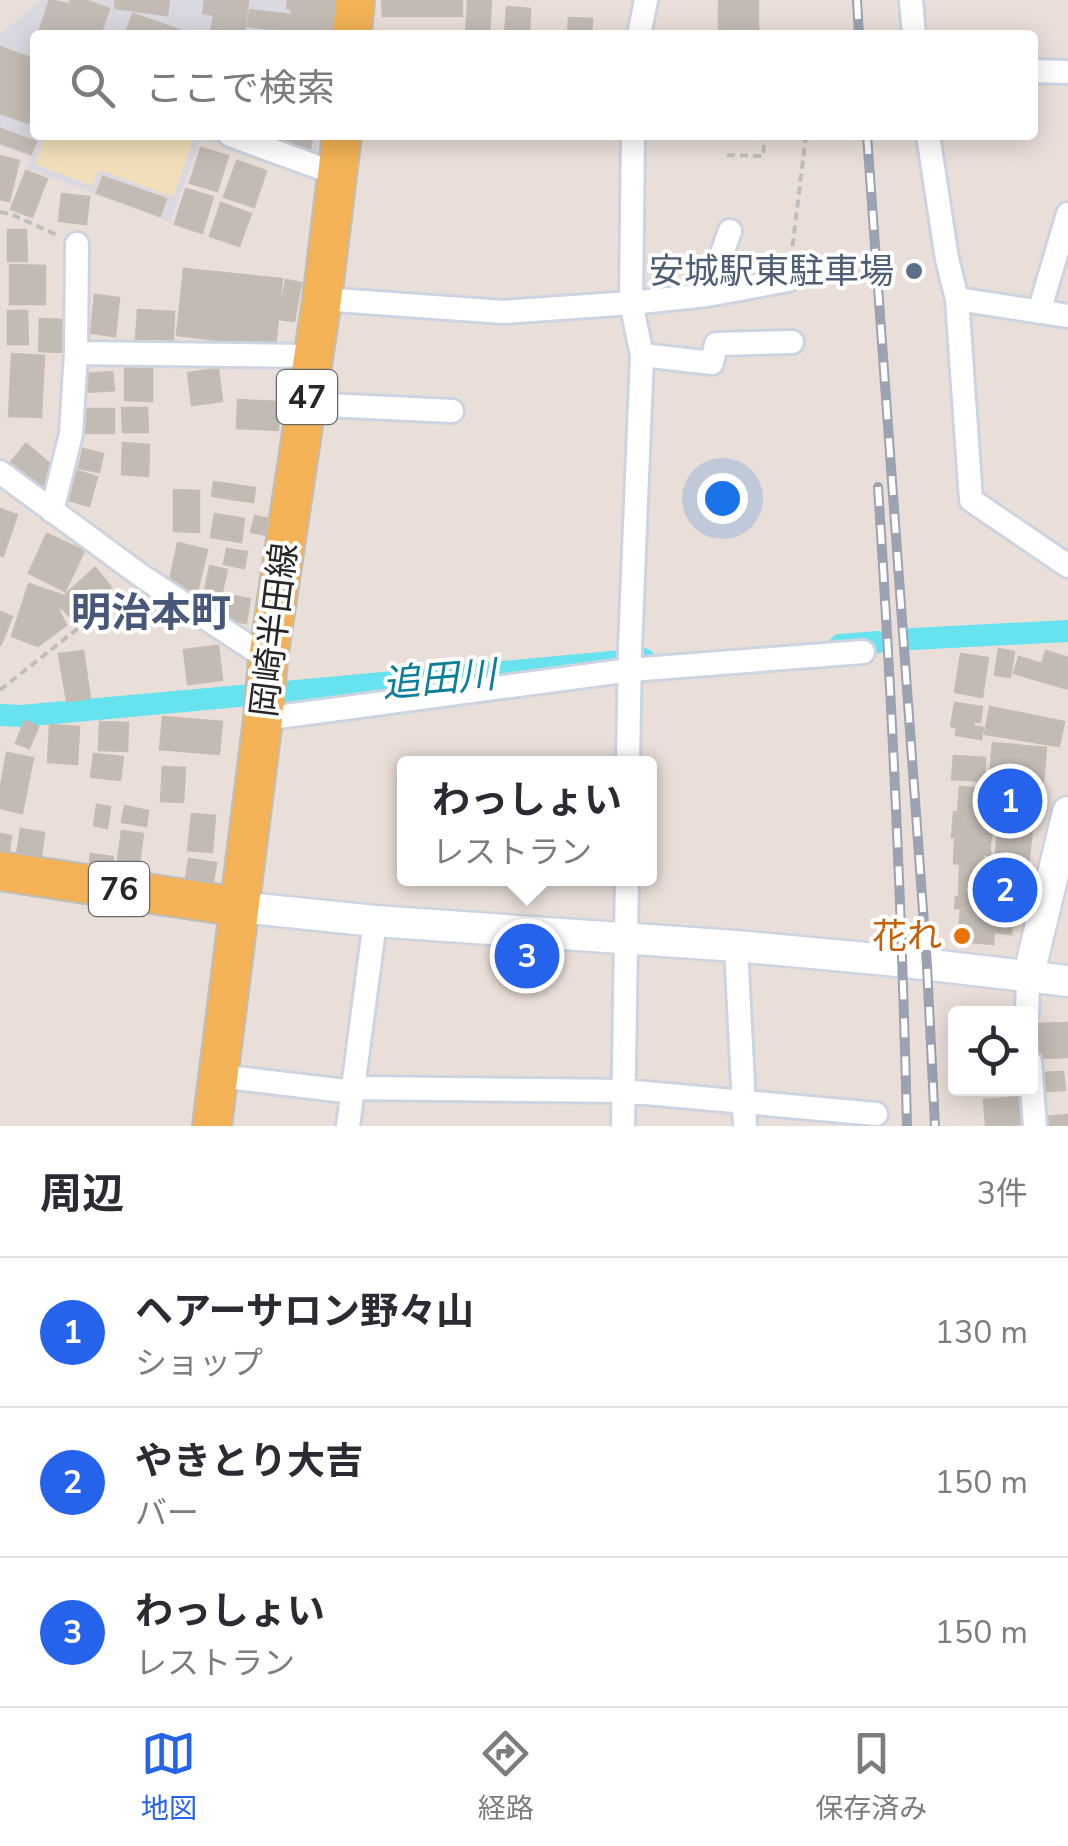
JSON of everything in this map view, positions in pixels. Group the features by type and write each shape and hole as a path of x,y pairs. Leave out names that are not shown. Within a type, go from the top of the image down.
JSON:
{"main road":[{"path":"352,30 355,0"},
{"name":"岡崎半田線","path":"212,1126 268,659 322,299 341,140"},
{"name":"76","path":"0,871 239,907"}],"street":[{"path":"640,30 646,0"},
{"path":"911,0 914,30"},
{"path":"1038,71 1068,72"},
{"path":"244,140 337,174"},
{"path":"628,756 642,355 632,304 633,140"},
{"path":"929,140 957,299 971,500 1068,566"},
{"path":"1039,312 1068,214"},
{"path":"706,295 730,231"},
{"path":"52,510 70,434 76,353 76,244"},
{"path":"322,299 503,312 632,304 788,280"},
{"path":"957,299 1068,316"},
{"path":"642,355 712,363 716,344 792,342"},
{"path":"76,353 313,356"},
{"path":"306,404 452,411"},
{"path":"0,472 268,659"},
{"path":"263,719 630,662 863,652"},
{"path":"1027,1006 1028,978 1068,812"},
{"path":"622,1126 626,886"},
{"path":"239,907 375,921 736,946 1068,981"},
{"path":"348,1126 375,921"},
{"path":"736,946 746,1126"},
{"path":"218,1076 353,1090 624,1091 876,1114"},
{"path":"1033,1096 1035,1126"}],"path":[{"path":"727,155 762,156 765,140"},
{"path":"788,280 805,140"},
{"path":"0,212 76,244"},
{"path":"0,690 144,576"}],"shaded area":[{"path":"41,0 343,0 340,30 30,30 30,140 201,140 170,222 26,168 31,157 0,146 0,34"},
{"path":"204,140 326,140 321,175"}],"sand":[{"path":"43,140 193,140 173,197 99,170 92,186 35,164"}],"building":[{"path":"50,0 70,5 71,0 84,0 109,9 102,30 40,30"},
{"path":"116,0 169,0 167,15 115,8"},
{"path":"205,0 248,0 245,30 211,30 214,15 203,13"},
{"path":"288,0 335,0 339,3 335,30 281,30 283,14 291,15 292,9 287,8"},
{"path":"382,0 462,0 462,16 383,16"},
{"path":"468,0 491,0 489,30 466,30"},
{"path":"719,0 758,0 758,30 719,30"},
{"path":"507,7 530,9 529,30 505,30"},
{"path":"250,10 283,14 281,30 248,26"},
{"path":"133,14 178,30 127,30"},
{"path":"569,18 592,19 591,30 568,30"},
{"path":"0,47 30,58 30,117 28,123 0,113"},
{"path":"0,129 36,142 31,154 0,143"},
{"path":"281,140 312,140 310,151 280,147"},
{"path":"201,148 228,156 217,191 190,183"},
{"path":"0,156 19,161 9,201 0,199"},
{"path":"237,161 266,171 254,207 224,197"},
{"path":"26,171 47,179 32,217 11,209"},
{"path":"103,177 166,199 160,216 97,193"},
{"path":"186,189 213,197 202,233 175,224"},
{"path":"62,194 89,197 86,224 59,221"},
{"path":"221,203 251,214 239,246 210,236"},
{"path":"8,230 26,230 27,261 8,261"},
{"path":"10,265 45,266 45,304 10,304"},
{"path":"184,269 282,279 275,347 177,335"},
{"path":"286,280 301,283 294,321 279,319"},
{"path":"95,295 119,298 115,336 91,333"},
{"path":"138,310 174,312 173,341 136,339"},
{"path":"8,311 27,311 28,344 8,344"},
{"path":"40,319 63,320 62,352 39,351"},
{"path":"12,354 44,356 41,417 9,416"},
{"path":"125,368 152,369 152,401 125,400"},
{"path":"218,369 222,401 192,405 188,373"},
{"path":"112,372 114,390 88,392 87,374"},
{"path":"238,400 279,402 278,430 237,428"},
{"path":"122,408 147,408 148,432 123,432"},
{"path":"85,409 114,409 114,433 85,433"},
{"path":"123,443 149,445 148,476 122,474"},
{"path":"26,444 56,469 41,487 11,462"},
{"path":"83,449 103,454 99,472 79,468"},
{"path":"74,470 97,477 89,506 65,499"},
{"path":"214,482 255,488 253,502 212,496"},
{"path":"174,490 199,491 199,532 174,531"},
{"path":"0,509 17,515 3,556 0,555"},
{"path":"215,514 244,519 241,542 211,537"},
{"path":"255,516 274,520 271,536 251,532"},
{"path":"47,534 84,551 65,591 29,573"},
{"path":"178,543 207,550 197,592 169,585"},
{"path":"227,549 247,552 244,568 224,564"},
{"path":"210,566 227,570 219,604 203,600"},
{"path":"95,568 111,587 73,620 62,608 66,594"},
{"path":"29,584 64,596 59,611 66,625 38,646 12,636"},
{"path":"227,595 250,599 246,623 223,619"},
{"path":"0,612 12,617 0,646"},
{"path":"218,646 222,680 188,684 184,650"},
{"path":"999,649 1014,652 1010,677 995,675"},
{"path":"83,651 90,698 67,701 59,654"},
{"path":"1046,651 1068,658 1068,689 1014,673 1019,657 1042,664"},
{"path":"961,654 988,658 982,697 955,692"},
{"path":"955,703 982,707 980,722 974,721 973,726 983,728 981,739 956,735 957,727 951,726"},
{"path":"990,707 1064,722 1059,746 985,734"},
{"path":"163,717 222,722 219,754 160,749"},
{"path":"25,721 38,727 29,748 16,743"},
{"path":"100,722 128,723 127,751 99,750"},
{"path":"50,725 79,727 77,764 48,762"},
{"path":"993,743 1046,748 1043,782 1004,781 1004,776 990,775"},
{"path":"7,753 33,758 22,813 0,808"},
{"path":"94,754 123,757 120,780 91,777"},
{"path":"954,756 985,758 984,781 952,779"},
{"path":"163,767 185,768 183,802 161,801"},
{"path":"998,784 1030,787 1028,822 1007,821 1008,813 997,812"},
{"path":"960,787 992,790 991,812 984,811 983,825 992,826 991,840 952,837"},
{"path":"97,805 110,807 107,828 94,825"},
{"path":"125,806 148,811 146,826 122,822"},
{"path":"192,814 215,816 212,852 188,850"},
{"path":"998,826 1032,829 1029,857 996,854"},
{"path":"21,829 44,833 39,871 15,867"},
{"path":"122,831 143,834 139,863 118,860"},
{"path":"0,834 11,836 7,864 0,863"},
{"path":"955,840 990,842 990,855 983,854 983,864 989,865 987,910 955,908 960,864 954,863"},
{"path":"91,854 113,857 111,881 88,878"},
{"path":"995,856 1029,859 1016,906 994,904"},
{"path":"189,859 216,863 211,896 184,892"},
{"path":"961,910 1013,914 1011,934 994,932 993,944 958,941"},
{"path":"1068,1023 1068,1057 1040,1058 1039,1024"},
{"path":"1063,1072 1065,1090 1042,1091 1041,1073"},
{"path":"1020,1097 1022,1124 986,1126 984,1100"},
{"path":"1068,1115 1068,1126 1045,1126 1045,1117"}],"waterway":[{"name":"追田川","path":"912,639 1068,631"},
{"name":"追田川","path":"840,645 878,642"},
{"name":"追田川","path":"0,715 644,659"}],"railway":[{"path":"857,0 859,30"},
{"path":"867,140 935,1126"},
{"path":"878,487 896,806 907,1126"}],"place":[{"name":"安城駅東駐車場","path":"914,271"},
{"name":"ヘアーサロン野々山","path":"1010,801"},
{"name":"やきとり大吉","path":"1005,890"},
{"name":"花れ","path":"962,936"},
{"name":"わっしょい","path":"527,956"}],"district":[{"name":"明治本町","path":"151,612"}]}
